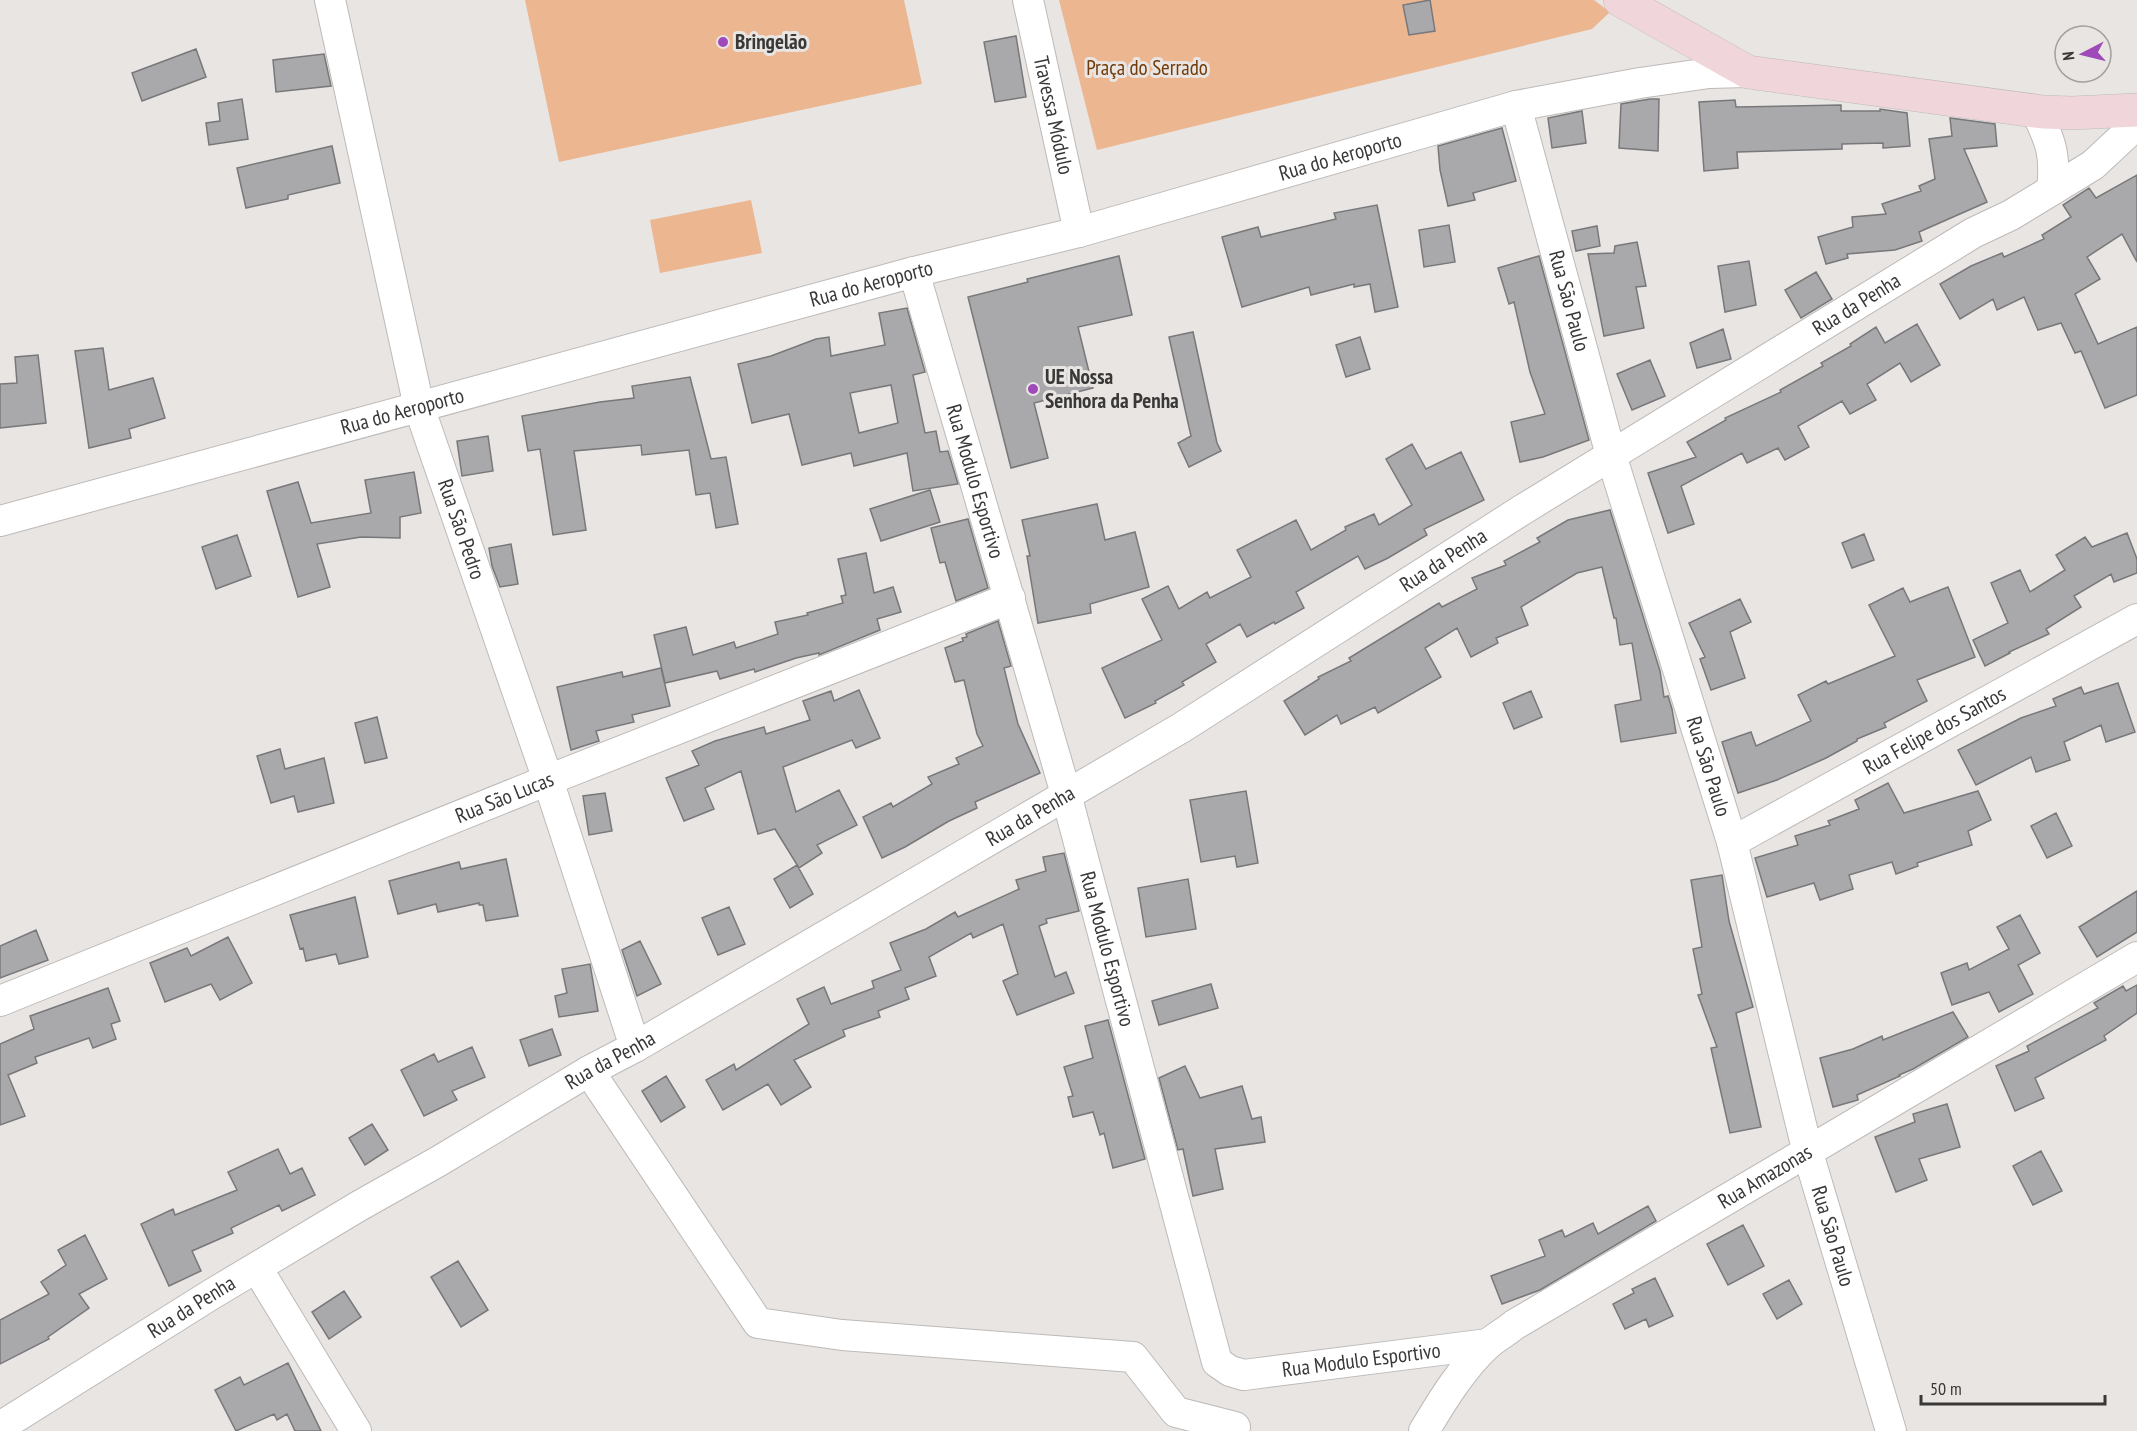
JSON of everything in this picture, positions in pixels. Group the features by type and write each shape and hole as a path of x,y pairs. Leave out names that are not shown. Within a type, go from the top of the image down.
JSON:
{"street":[{"name":"Rua São Pedro","path":"330,0 419,407 548,780 635,1047"},
{"name":"Travessa Módulo","path":"1028,0 1079,232"},
{"path":"1638,4 1748,72 2036,111 2072,113 2137,110"},
{"name":"Rua do Aeroporto","path":"0,521 914,272 1079,232 1516,106 1640,82 1709,73 1748,72"},
{"name":"Rua São Paulo","path":"1516,106 1611,455 1732,842 1808,1153 1891,1431"},
{"path":"2036,111 2052,147 2055,166 2052,190"},
{"name":"Rua da Penha","path":"0,1427 359,1206 1181,728 1611,455 1973,233 2011,215 2093,165 2137,124"},
{"name":"Rua Modulo Esportivo","path":"914,272 1066,794 1217,1362 1230,1371 1244,1375 1488,1344"},
{"name":"Rua São Lucas","path":"0,1001 548,780 1010,598"},
{"name":"Rua Felipe dos Santos","path":"1732,842 2137,619"},
{"name":"Rua Amazonas","path":"1424,1431 1450,1391 1488,1344 1515,1325 2137,957"},
{"path":"589,1071 758,1323 842,1335 1133,1357 1176,1412 1235,1427"},
{"path":"257,1268 356,1431"}],"green space":[{"name":"Bringelão","path":"525,0 904,0 922,84 559,162"},
{"name":"Praça do Serrado","path":"1059,0 1594,0 1610,12 1592,29 1097,150"},
{"path":"751,200 762,253 660,273 650,220"}],"building":[{"path":"1430,0 1435,31 1409,35 1403,5"},
{"path":"1016,36 1026,97 995,102 984,42"},
{"path":"196,49 206,77 142,101 132,73"},
{"path":"324,54 331,86 276,92 273,60"},
{"path":"242,99 248,139 209,145 206,123 220,121 218,103"},
{"path":"1659,99 1658,151 1619,148 1621,104"},
{"path":"1735,100 1736,107 1841,105 1841,111 1880,111 1880,109 1907,113 1910,146 1883,148 1883,143 1842,144 1842,149 1737,152 1738,168 1704,171 1699,102"},
{"path":"1582,111 1586,143 1552,148 1548,118"},
{"path":"1950,118 1995,124 1997,146 1964,149 1987,202 1919,232 1922,241 1895,250 1847,254 1848,258 1826,264 1818,237 1853,227 1852,217 1886,214 1882,204 1921,191 1919,186 1935,179 1929,139 1952,136"},
{"path":"1502,128 1516,181 1473,193 1475,200 1448,206 1440,170 1438,146"},
{"path":"332,146 340,183 288,195 288,199 246,208 237,168"},
{"path":"2137,175 2137,262 2122,234 2087,257 2100,279 2075,294 2098,344 2137,327 2137,395 2105,408 2081,351 2075,353 2061,323 2038,330 2024,297 1997,310 1993,299 1960,319 1940,284 1971,266 2002,253 2004,257 2044,239 2042,235 2071,217 2063,205 2089,188 2096,198"},
{"path":"1377,205 1398,307 1375,312 1370,284 1354,287 1354,284 1311,295 1309,287 1242,307 1222,237 1258,227 1261,237 1336,219 1334,213"},
{"path":"1449,225 1455,262 1424,267 1419,230"},
{"path":"1597,226 1600,246 1576,251 1572,231"},
{"path":"1637,242 1646,286 1636,287 1644,328 1604,336 1588,254 1614,253 1615,246"},
{"path":"1119,256 1132,315 1078,327 1093,388 1034,403 1048,458 1011,468 968,297 1028,282 1027,279"},
{"path":"1539,256 1589,440 1543,457 1520,462 1511,422 1545,414 1530,372 1514,302 1509,304 1498,268"},
{"path":"1749,261 1756,305 1725,312 1718,266"},
{"path":"1816,272 1832,299 1801,318 1785,290"},
{"path":"907,308 925,372 913,375 925,433 936,431 940,452 948,451 958,484 913,491 907,453 854,466 851,453 802,465 789,414 752,423 738,364 829,337 831,356 885,345 879,313","holes":["891,385 898,423 859,433 850,393"]},
{"path":"1917,324 1940,365 1911,382 1900,363 1867,384 1876,400 1850,414 1842,401 1798,426 1809,447 1785,460 1778,448 1747,463 1742,453 1681,486 1694,524 1668,533 1648,473 1696,457 1687,442 1726,420 1725,418 1781,392 1780,390 1823,366 1821,363 1851,346 1850,344 1876,327 1885,343"},
{"path":"1723,329 1731,359 1697,368 1690,343"},
{"path":"1193,332 1217,443 1221,451 1189,467 1178,443 1191,436 1169,337"},
{"path":"1360,337 1370,369 1346,377 1336,345"},
{"path":"103,348 109,390 153,378 165,418 129,429 131,438 89,448 75,351"},
{"path":"38,355 46,423 0,428 0,384 17,383 15,357"},
{"path":"1650,360 1665,396 1632,410 1617,374"},
{"path":"690,377 711,459 726,457 738,524 716,528 710,493 696,495 689,450 642,455 641,445 574,451 586,530 553,535 540,449 528,451 522,416 634,398 632,386"},
{"path":"488,436 493,471 462,476 457,441"},
{"path":"1412,444 1426,469 1461,452 1484,500 1424,529 1427,535 1388,558 1365,569 1358,556 1296,592 1304,608 1275,624 1274,622 1247,637 1240,624 1206,644 1216,662 1182,682 1184,685 1155,701 1156,703 1125,718 1102,668 1162,640 1142,599 1168,586 1179,609 1207,592 1210,598 1251,577 1237,550 1296,520 1311,550 1346,530 1345,527 1374,514 1379,525 1412,505 1386,459"},
{"path":"414,472 421,513 400,517 400,538 361,537 317,544 330,587 298,597 267,491 298,482 311,523 371,513 365,480"},
{"path":"930,490 940,522 881,541 870,509"},
{"path":"1097,504 1105,540 1135,532 1149,587 1090,604 1091,613 1038,623 1027,556 1030,556 1022,520"},
{"path":"1610,510 1660,671 1664,697 1668,696 1672,709 1676,733 1621,742 1615,705 1641,700 1632,643 1620,645 1616,618 1614,618 1602,567 1577,573 1521,607 1528,625 1496,638 1498,643 1471,657 1457,628 1425,648 1441,677 1378,713 1375,707 1341,724 1337,715 1305,735 1284,701 1319,679 1318,677 1351,661 1349,658 1439,603 1442,607 1477,589 1472,578 1506,565 1504,561 1540,542 1537,538 1568,520"},
{"path":"968,519 988,588 956,601 945,562 940,563 931,528"},
{"path":"2127,533 2137,559 2137,573 2114,582 2111,574 2074,596 2081,607 2046,629 2049,634 1985,666 1973,640 2008,623 1991,583 2020,570 2030,592 2065,570 2056,555 2085,537 2092,547"},
{"path":"1864,534 1874,560 1852,568 1842,543"},
{"path":"237,535 251,576 216,589 202,547"},
{"path":"511,544 518,584 500,587 492,566 489,548"},
{"path":"866,553 874,593 893,587 901,612 877,619 880,630 819,655 819,653 796,658 755,672 754,669 720,679 717,671 665,683 654,635 686,627 693,655 734,642 736,648 778,634 775,622 808,615 807,613 843,603 841,596 846,595 838,559"},
{"path":"1948,587 1975,657 1917,680 1927,701 1884,723 1886,727 1857,739 1826,758 1777,780 1738,793 1722,742 1751,732 1756,746 1811,721 1798,695 1826,681 1828,684 1895,656 1869,605 1903,588 1910,602"},
{"path":"1740,599 1751,622 1730,632 1745,678 1711,690 1700,659 1705,657 1689,623"},
{"path":"998,621 1011,666 1004,668 1018,724 1040,773 975,802 977,808 882,858 863,817 891,803 893,807 932,784 928,777 959,764 956,758 983,746 977,734 964,680 955,682 945,648 963,641 962,638 967,637 966,634"},
{"path":"661,668 670,706 632,715 634,722 596,731 599,741 571,750 557,687 622,672 623,677"},
{"path":"2118,683 2135,732 2106,742 2101,725 2064,742 2070,760 2036,772 2031,757 1976,785 1958,750 2021,718 2056,706 2053,699 2081,687 2084,694"},
{"path":"859,690 880,738 856,748 852,740 783,767 796,812 839,790 857,825 817,845 822,853 799,868 775,829 758,834 741,771 705,788 714,809 684,821 666,778 699,765 692,751 715,741 764,727 766,734 810,720 803,701 831,691 834,701"},
{"path":"1531,691 1542,717 1514,729 1503,703"},
{"path":"377,717 387,758 365,763 355,723"},
{"path":"280,749 285,769 324,758 334,803 298,812 294,796 271,803 257,756"},
{"path":"1888,783 1904,813 1978,791 1991,820 1968,831 1972,845 1917,863 1918,866 1896,874 1892,862 1849,875 1853,889 1820,900 1814,883 1767,897 1755,858 1798,845 1795,836 1830,825 1828,821 1859,809 1855,800"},
{"path":"1246,791 1258,863 1237,867 1235,856 1201,862 1190,800"},
{"path":"605,793 612,831 589,835 583,796"},
{"path":"2056,813 2072,846 2047,858 2031,826"},
{"path":"1064,853 1079,911 1046,919 1047,923 1039,926 1055,977 1066,972 1074,993 1017,1015 1003,981 1018,974 1003,924 973,938 971,933 929,957 936,976 905,988 909,999 878,1011 880,1017 843,1030 845,1036 794,1060 811,1087 781,1105 768,1084 723,1110 706,1080 734,1064 736,1070 809,1024 797,999 824,987 831,1004 874,988 872,981 901,970 890,943 926,929 955,912 958,917 1019,889 1016,880 1046,871 1043,857"},
{"path":"506,859 518,916 486,921 483,905 479,903 438,912 436,904 398,914 389,881 459,862 461,869"},
{"path":"797,865 813,894 790,908 774,879"},
{"path":"1722,875 1729,921 1753,1007 1736,1013 1761,1127 1730,1133 1711,1048 1717,1047 1698,995 1702,994 1693,949 1702,947 1691,880"},
{"path":"1188,879 1196,929 1146,937 1138,888"},
{"path":"2137,891 2137,932 2097,957 2079,927"},
{"path":"355,897 368,957 339,964 336,954 306,961 290,915"},
{"path":"729,907 745,944 718,955 702,918"},
{"path":"2020,915 2040,953 2018,965 2033,994 1999,1012 1989,992 1952,1005 1941,973 1967,963 1969,970 2009,949 1997,927"},
{"path":"36,930 48,960 0,978 0,946"},
{"path":"228,937 252,983 220,1000 211,984 165,1002 150,963 187,948 191,956"},
{"path":"640,941 661,984 637,996 622,950"},
{"path":"590,964 598,1011 559,1017 555,996 567,993 562,969"},
{"path":"1211,984 1218,1008 1159,1025 1152,1001"},
{"path":"2137,985 2137,1013 2104,1036 2106,1040 2035,1078 2044,1098 2015,1111 1996,1066 2029,1051 2027,1046 2098,1008 2094,1003 2123,986 2126,991"},
{"path":"108,988 120,1021 111,1024 116,1039 93,1048 89,1038 35,1057 37,1063 8,1075 25,1116 0,1125 0,1044 34,1029 30,1016"},
{"path":"1953,1012 1968,1037 1900,1076 1857,1095 1858,1100 1833,1107 1820,1058 1853,1049 1882,1036 1883,1040"},
{"path":"1108,1020 1145,1159 1113,1168 1104,1133 1100,1135 1093,1112 1073,1117 1068,1097 1073,1096 1064,1067 1093,1058 1085,1026"},
{"path":"552,1029 561,1055 529,1066 520,1040"},
{"path":"472,1047 485,1077 452,1091 457,1100 424,1116 401,1070 434,1054 438,1062"},
{"path":"1185,1066 1200,1098 1242,1086 1252,1119 1261,1117 1265,1142 1215,1149 1223,1189 1193,1196 1183,1149 1178,1150 1159,1078"},
{"path":"666,1076 685,1107 661,1122 642,1091"},
{"path":"1947,1104 1960,1147 1919,1159 1927,1180 1896,1192 1875,1137 1915,1122 1913,1114"},
{"path":"372,1124 388,1150 365,1165 349,1138"},
{"path":"278,1149 290,1174 302,1168 315,1195 282,1211 279,1205 231,1228 233,1233 192,1251 201,1271 169,1286 141,1224 173,1209 175,1215 237,1190 228,1172"},
{"path":"2041,1151 2062,1191 2033,1205 2013,1166"},
{"path":"1648,1206 1656,1221 1540,1290 1502,1304 1491,1276 1545,1256 1539,1240 1562,1230 1565,1237 1593,1223 1598,1234"},
{"path":"1743,1225 1764,1266 1728,1285 1707,1244"},
{"path":"85,1235 107,1279 79,1294 89,1308 48,1337 49,1339 0,1364 0,1320 49,1294 41,1282 66,1265 58,1250"},
{"path":"458,1261 488,1310 461,1327 431,1277"},
{"path":"1655,1278 1673,1316 1649,1327 1646,1319 1625,1329 1613,1304 1634,1293 1632,1289"},
{"path":"1789,1280 1802,1304 1777,1319 1763,1294"},
{"path":"344,1291 361,1317 329,1339 312,1312"},
{"path":"288,1363 321,1431 295,1431 287,1414 277,1420 274,1414 236,1431 215,1390 240,1377 244,1385"}],"place":[{"name":"Bringelão","path":"723,42"},
{"name":"UE Nossa Senhora da Penha","path":"1033,389"}]}
